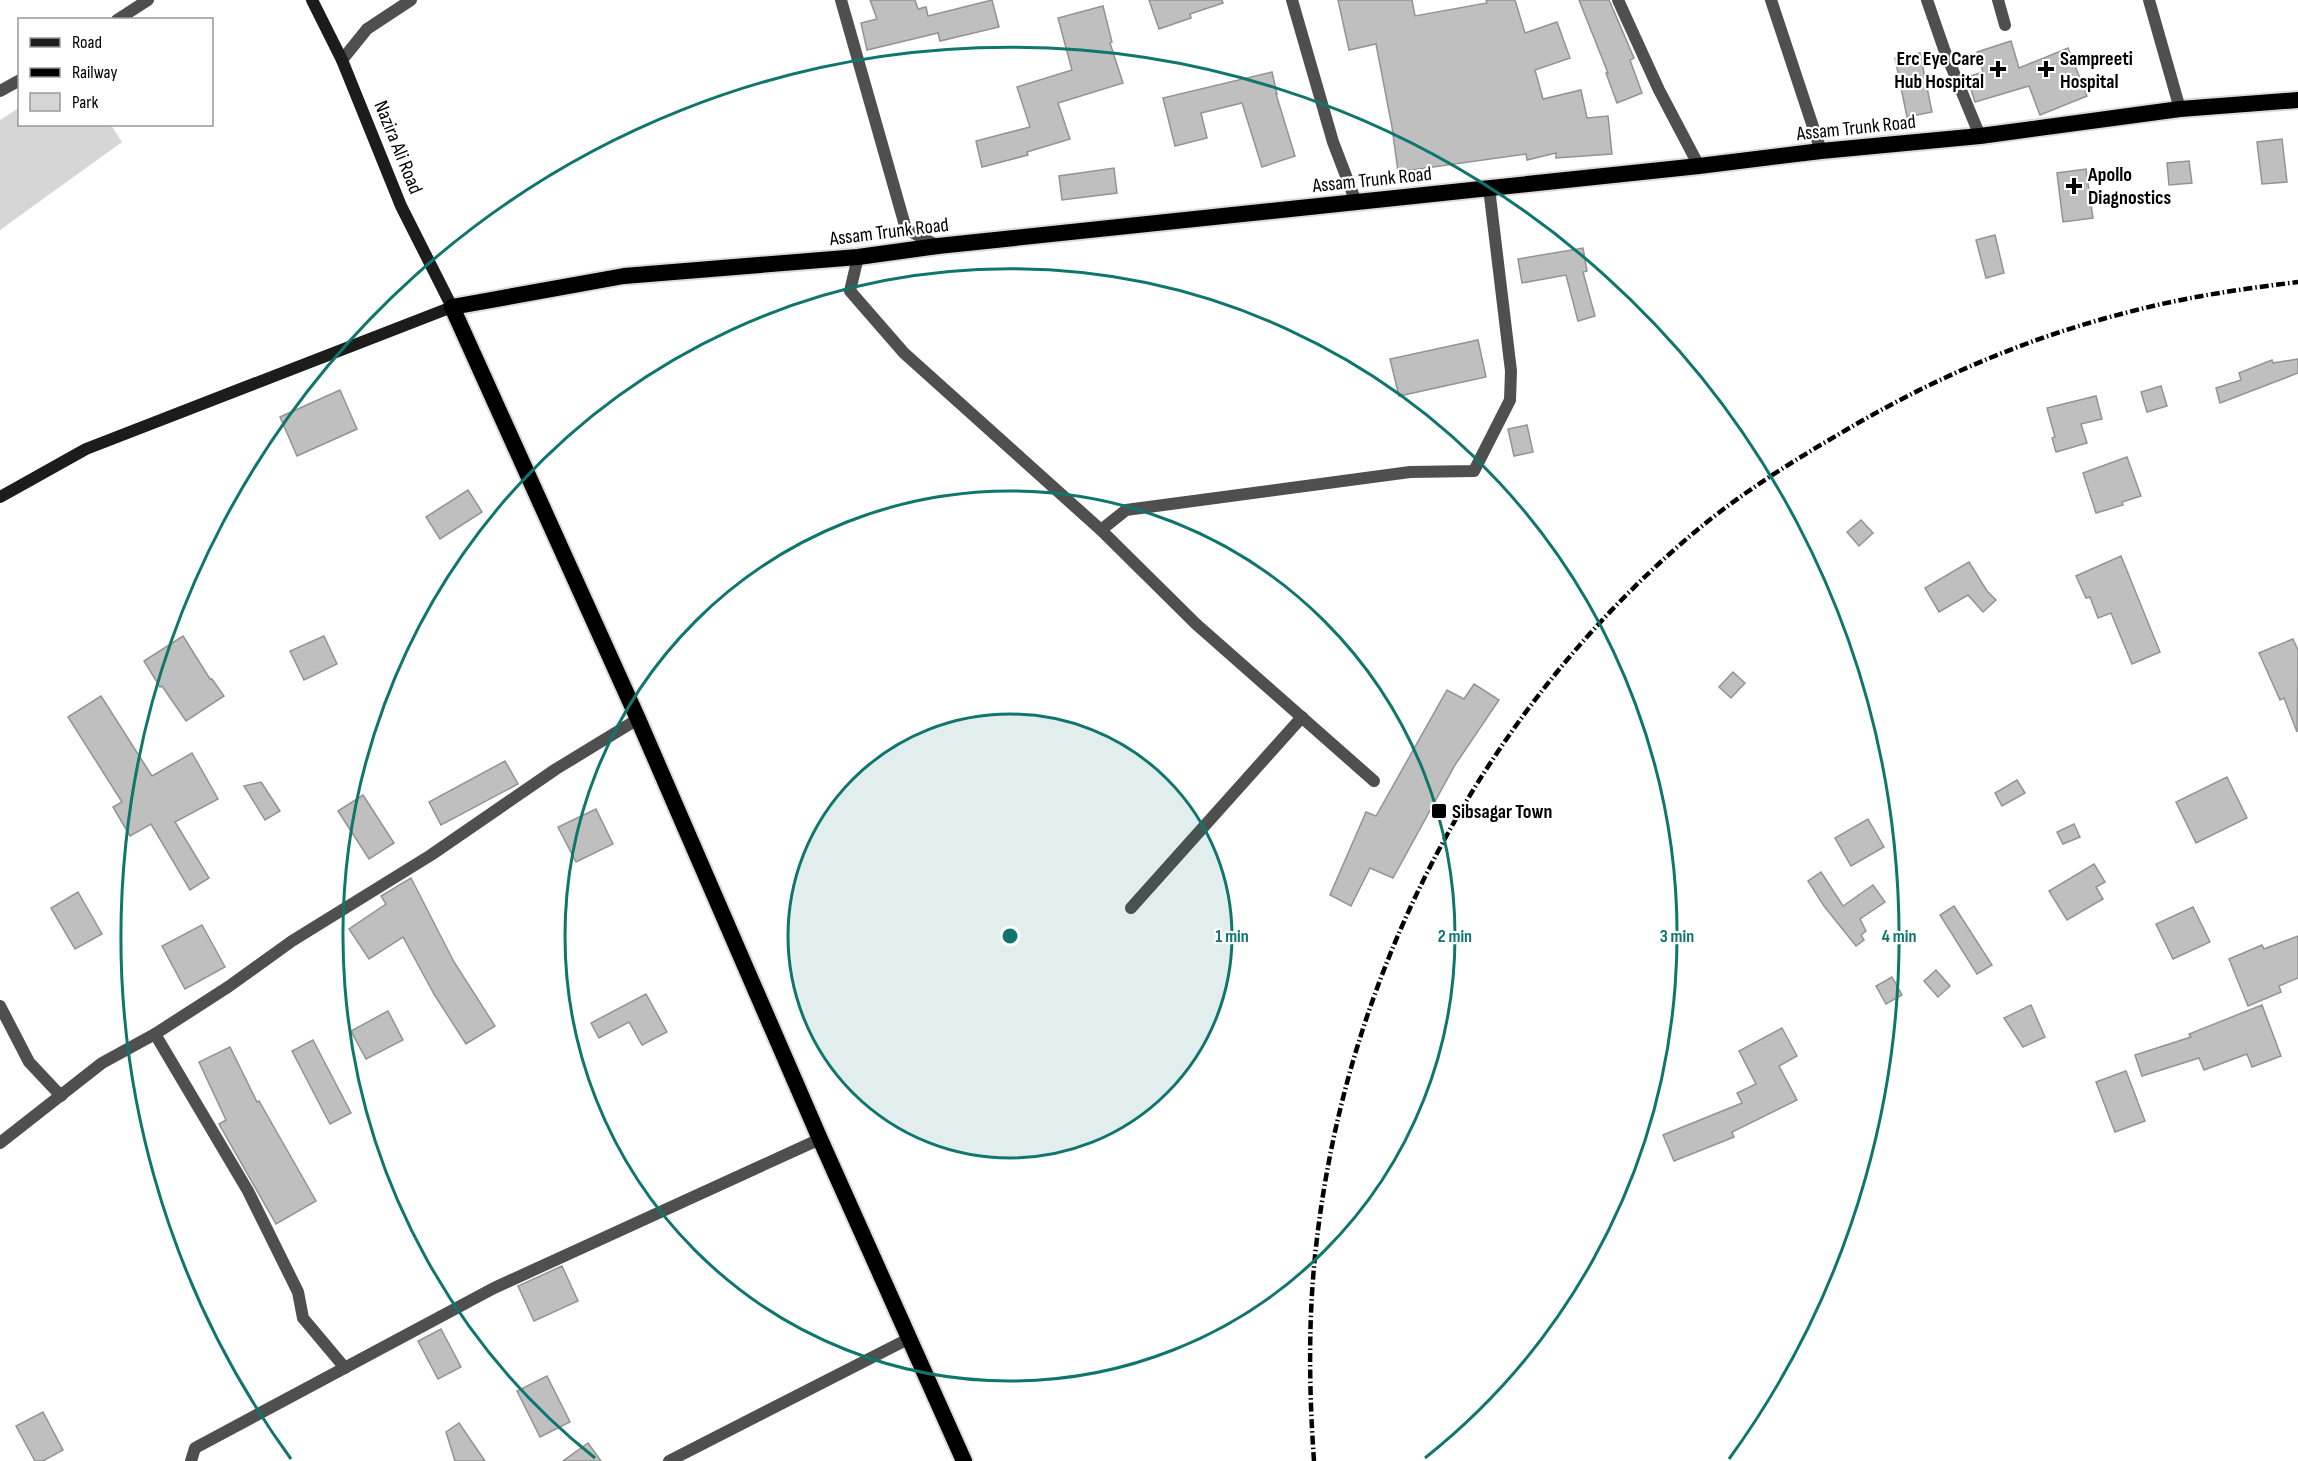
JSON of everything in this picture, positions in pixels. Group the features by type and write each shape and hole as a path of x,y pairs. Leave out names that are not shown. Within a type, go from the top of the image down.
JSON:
{"highway":[{"name":"Assam Trunk Road","path":"452,308 624,276 858,257 938,246 1980,136 2180,109 2298,100"},
{"path":"452,308 638,719 963,1461"}],"main road":[{"name":"Nazira Ali Road","path":"312,0 342,60 401,206 452,308"},
{"path":"0,497 86,449 452,308"}],"street":[{"path":"120,18 148,0"},
{"path":"342,60 367,29 411,0"},
{"path":"841,0 906,229 938,246"},
{"path":"1292,0 1333,142 1356,202"},
{"path":"1618,0 1659,90 1699,166"},
{"path":"1771,0 1821,151"},
{"path":"1927,0 1944,49 1980,136"},
{"path":"1998,0 2005,25"},
{"path":"2149,0 2180,109"},
{"path":"0,92 18,81"},
{"path":"1101,530 1126,510 1410,472 1474,471 1510,400 1510,371 1489,188"},
{"path":"858,257 850,291 904,353 1101,530 1196,624 1374,781"},
{"path":"1131,908 1302,717"},
{"path":"0,1143 102,1062 155,1034 228,987 292,941 431,855 556,770 638,719"},
{"path":"0,1006 28,1062 61,1096"},
{"path":"155,1034 248,1191 298,1292 303,1318 345,1368"},
{"path":"190,1461 195,1448 494,1288 820,1139"},
{"path":"669,1461 909,1338"}],"green space":[{"path":"18,109 18,126 112,126 122,142 0,230 0,120"}],"building":[{"path":"870,0 915,0 918,9 926,7 928,16 992,0 999,27 940,41 938,33 867,50 861,23 877,19"},
{"path":"1149,0 1222,0 1223,3 1190,14 1191,18 1159,29"},
{"path":"1338,0 1412,0 1415,16 1487,3 1486,0 1515,0 1525,33 1557,22 1570,58 1535,70 1543,99 1581,90 1587,118 1608,116 1612,154 1556,158 1556,153 1527,160 1526,154 1398,172 1376,44 1349,50"},
{"path":"1579,0 1609,0 1634,58 1630,60 1642,93 1617,103 1606,73 1608,73"},
{"path":"1103,6 1112,42 1110,43 1123,83 1058,103 1070,139 1027,152 1028,155 982,167 976,141 1030,127 1017,87 1072,70 1058,18"},
{"path":"2011,41 2019,68 2068,48 2087,96 2040,115 2029,86 1975,102 1967,77 1983,72 1977,52"},
{"path":"1920,53 1932,112 1907,117 1895,58"},
{"path":"1272,72 1276,94 1295,156 1262,167 1242,103 1201,113 1207,138 1175,146 1163,98"},
{"path":"2282,139 2287,182 2262,184 2257,142"},
{"path":"2189,161 2192,183 2169,185 2167,163"},
{"path":"1114,168 1117,193 1062,200 1059,176"},
{"path":"2086,169 2093,218 2063,222 2057,173"},
{"path":"1995,235 2004,273 1986,278 1976,240"},
{"path":"1583,248 1587,271 1583,272 1595,316 1578,321 1566,275 1522,283 1518,259"},
{"path":"1478,340 1486,377 1399,396 1390,359"},
{"path":"2298,359 2298,373 2220,403 2216,388 2241,380 2239,373 2272,360 2273,363"},
{"path":"2161,386 2167,406 2147,412 2141,392"},
{"path":"340,390 357,429 297,456 280,417"},
{"path":"2096,396 2102,419 2081,424 2087,443 2056,452 2052,438 2055,437 2047,408"},
{"path":"1527,425 1533,452 1514,456 1508,429"},
{"path":"2127,457 2141,496 2122,502 2123,505 2096,513 2083,473"},
{"path":"468,490 482,512 440,539 426,517"},
{"path":"1861,520 1873,533 1859,546 1847,532"},
{"path":"2121,556 2160,652 2132,664 2111,613 2098,618 2090,597 2086,598 2076,576"},
{"path":"1969,562 1987,591 1996,600 1983,612 1968,595 1939,612 1925,588"},
{"path":"183,636 210,679 224,696 186,721 162,686 160,687 144,661"},
{"path":"324,636 337,664 304,680 290,651"},
{"path":"2293,639 2298,650 2297,732 2284,698 2280,700 2259,653"},
{"path":"1733,672 1745,683 1731,698 1719,687"},
{"path":"1474,684 1499,700 1455,765 1393,878 1370,868 1351,906 1330,895 1366,812 1376,816 1447,690 1464,699"},
{"path":"101,696 152,776 192,753 218,799 175,822 209,878 190,890 151,824 130,836 113,807 122,802 68,717"},
{"path":"505,761 518,784 441,825 429,802"},
{"path":"2227,777 2247,818 2196,843 2176,802"},
{"path":"2017,780 2025,793 2002,806 1995,793"},
{"path":"261,782 280,811 265,820 244,786"},
{"path":"363,795 394,843 369,859 338,811"},
{"path":"596,809 613,844 576,862 558,827"},
{"path":"1868,819 1884,847 1851,866 1835,838"},
{"path":"2074,824 2080,837 2063,844 2057,832"},
{"path":"2094,864 2105,882 2096,887 2103,899 2067,920 2049,891"},
{"path":"1821,872 1843,906 1873,885 1885,902 1860,919 1866,931 1861,935 1864,940 1856,946 1824,906 1808,881"},
{"path":"411,878 454,962 495,1026 466,1044 434,994 403,937 369,959 349,929 386,904 381,896"},
{"path":"78,892 102,934 75,949 51,908"},
{"path":"1954,906 1992,965 1977,974 1940,915"},
{"path":"2193,907 2210,942 2173,959 2156,924"},
{"path":"202,925 225,967 185,989 162,946"},
{"path":"2298,936 2298,978 2279,986 2281,992 2248,1006 2229,959 2262,945 2264,949"},
{"path":"1936,970 1950,986 1938,997 1924,981"},
{"path":"1892,977 1902,995 1886,1004 1876,986"},
{"path":"646,994 667,1032 642,1045 629,1022 599,1038 591,1023"},
{"path":"2031,1005 2045,1037 2023,1047 2004,1018"},
{"path":"2262,1005 2281,1056 2252,1067 2247,1054 2204,1070 2199,1058 2142,1076 2135,1055 2191,1037 2189,1034"},
{"path":"388,1011 403,1040 366,1059 351,1031"},
{"path":"1782,1028 1797,1056 1779,1066 1797,1100 1732,1132 1734,1137 1674,1161 1663,1135 1742,1103 1737,1093 1756,1084 1739,1051"},
{"path":"313,1040 351,1113 330,1124 292,1051"},
{"path":"230,1047 257,1102 259,1101 316,1201 276,1224 219,1124 226,1120 199,1062"},
{"path":"2126,1071 2145,1121 2115,1132 2096,1082"},
{"path":"562,1266 578,1301 534,1321 518,1286"},
{"path":"441,1329 461,1367 438,1379 418,1341"},
{"path":"547,1376 570,1422 540,1437 517,1391"},
{"path":"43,1412 63,1450 43,1461 35,1461 16,1426"},
{"path":"459,1423 485,1461 455,1461 446,1432"},
{"path":"588,1443 601,1461 563,1461"}],"railway":[{"path":"1314,1461 1310,1354 1316,1247 1332,1145 1358,1046 1392,949 1436,856 1487,768 1547,684 1615,607 1708,521 1785,467 1879,411 1983,361 2092,322 2192,298 2298,282"}],"place":[{"name":"Erc Eye Care Hub Hospital","path":"1998,69"},
{"name":"Sampreeti Hospital","path":"2046,69"},
{"name":"Apollo Diagnostics","path":"2074,186"},
{"name":"Sibsagar Town","path":"1439,811"}]}
